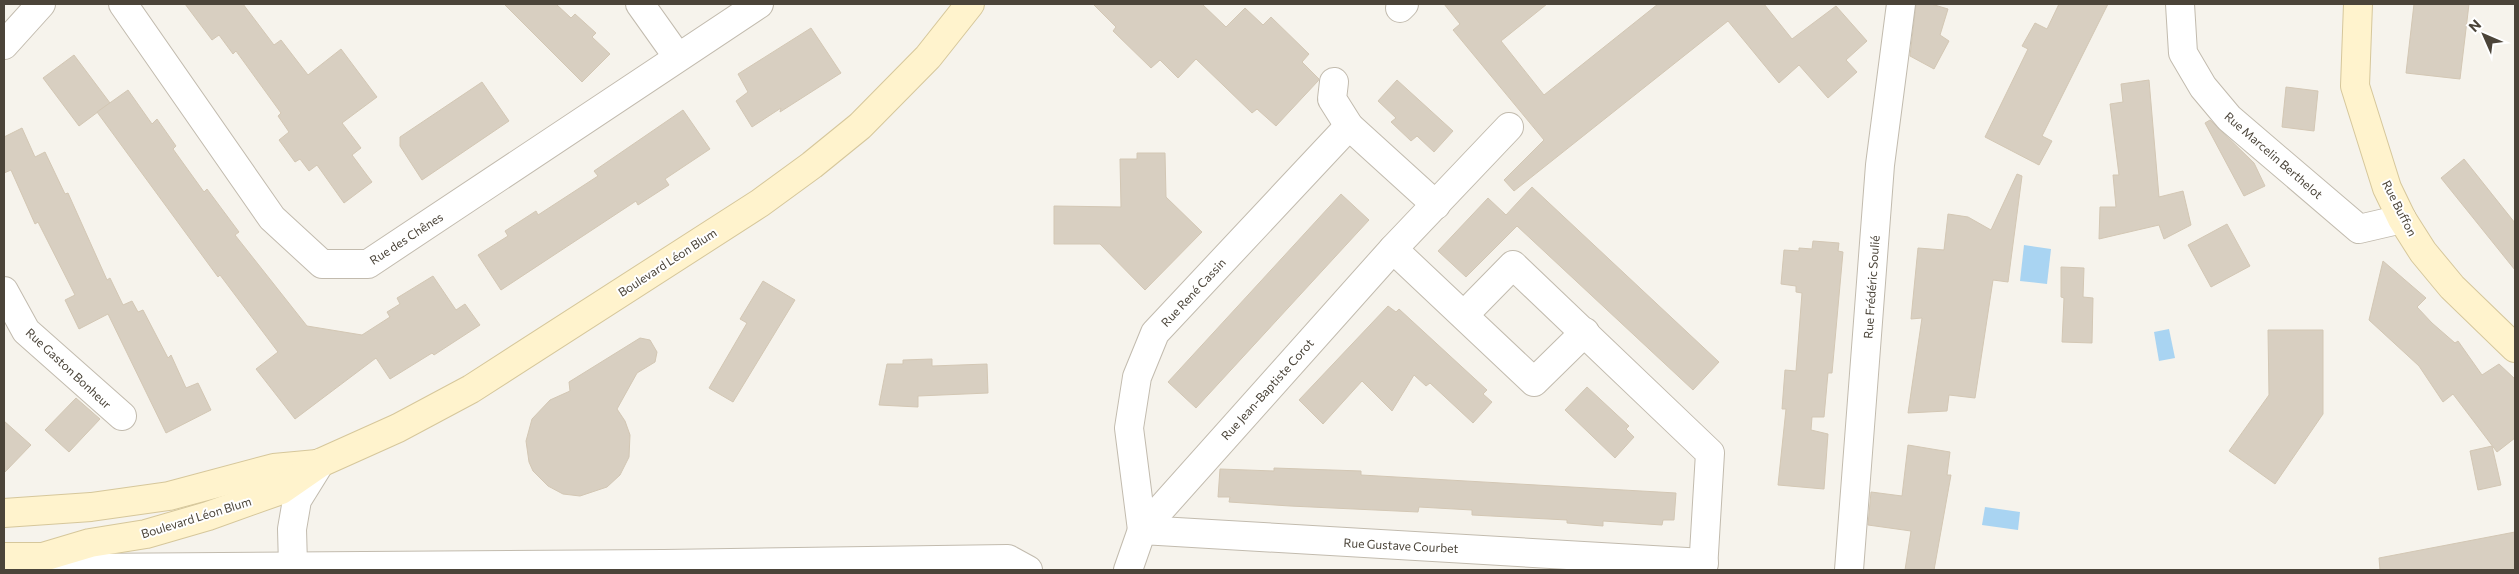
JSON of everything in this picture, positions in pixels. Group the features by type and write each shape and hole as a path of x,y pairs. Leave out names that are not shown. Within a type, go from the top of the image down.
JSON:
{"street":[{"path":"4,46 41,4"},
{"name":"Rue des Chênes","path":"123,4 272,218 322,264 368,264 677,56 759,4"},
{"path":"640,4 677,56"},
{"name":"Boulevard Léon Blum","path":"4,557 43,557 90,543 146,534 208,516 281,490 320,463 398,428 471,388 760,203 812,166 860,126 928,57 970,4"},
{"name":"Rue Frédéric Soulié","path":"1849,570 1880,165 1901,4"},
{"name":"Rue Marcelin Berthelot","path":"2180,4 2184,53 2202,87 2229,118 2360,229 2402,219"},
{"name":"Rue Buffon","path":"2358,4 2355,86 2387,188 2402,219 2423,252 2452,287 2515,348"},
{"path":"1334,82 1332,99 1349,126 1436,205"},
{"name":"Rue René Cassin","path":"1142,530 1129,428 1137,377 1155,333 1349,126"},
{"name":"Rue Jean-Baptiste Corot","path":"1142,530 1393,249 1509,127"},
{"path":"1393,249 1534,382 1585,332"},
{"path":"1464,315 1513,265 1710,453 1703,567"},
{"name":"Rue Gaston Bonheur","path":"4,291 26,331 122,416"},
{"path":"293,565 292,529 297,500 320,463"},
{"name":"Boulevard Léon Blum","path":"4,513 91,508 169,496 274,468 320,463"},
{"path":"1128,570 1142,530"},
{"name":"Rue Gustave Courbet","path":"1142,530 1703,567"},
{"path":"43,557 86,568 293,565 664,564 1008,559 1028,570"}],"water":[{"path":"2024,245 2051,249 2047,284 2020,281"},
{"path":"2169,329 2175,358 2159,361 2154,332"},
{"path":"1985,507 2020,512 2018,530 1982,525"}],"building":[{"path":"185,4 243,4 274,45 281,40 308,75 341,49 377,97 342,123 361,148 352,155 372,182 344,203 317,165 309,171 300,159 295,162 279,140 289,132 278,116 281,113 236,51 233,54 219,35 212,40"},
{"path":"504,4 556,4 571,18 575,14 596,33 592,37 610,54 582,82"},
{"path":"1093,4 1202,4 1226,27 1245,8 1263,25 1271,17 1309,54 1302,62 1319,79 1276,126 1257,109 1252,113 1196,59 1178,78 1160,60 1151,68 1113,31 1116,27"},
{"path":"1444,4 1547,4 1501,41 1544,95 1658,4 1764,4 1792,39 1836,6 1867,41 1846,60 1857,72 1828,98 1799,65 1779,83 1728,21 1514,191 1504,180 1544,140 1453,30 1460,24"},
{"path":"1916,4 1931,4 1948,9 1940,35 1949,41 1934,69 1910,56"},
{"path":"2059,4 2108,4 2042,136 2052,141 2039,165 1985,137 2028,49 2022,46 2035,23 2047,29"},
{"path":"2414,4 2469,4 2460,79 2406,73"},
{"path":"811,28 841,73 780,112 781,108 752,127 736,101 748,92 738,74"},
{"path":"74,55 110,103 79,126 43,78"},
{"path":"1397,80 1453,131 1434,152 1417,136 1411,141 1391,122 1396,118 1378,101"},
{"path":"2149,80 2159,197 2183,191 2191,225 2164,239 2159,225 2099,239 2100,207 2116,207 2113,175 2119,175 2110,104 2123,102 2121,84"},
{"path":"482,82 509,121 422,180 400,146 400,137"},
{"path":"2286,87 2318,91 2314,131 2282,127"},
{"path":"128,90 152,124 157,119 176,146 173,149 204,192 207,189 239,232 235,235 307,326 362,335 390,317 387,312 400,304 397,298 433,276 456,310 465,304 480,325 434,355 432,353 390,379 376,358 295,419 256,369 278,352 220,275 218,277 97,112"},
{"path":"683,110 710,149 665,179 669,185 638,205 636,201 501,290 478,255 508,236 505,231 536,211 538,215 598,176 594,171"},
{"path":"2210,120 2254,163 2265,186 2244,196 2205,123"},
{"path":"22,128 35,157 45,152 65,194 68,193 107,280 110,278 123,305 132,301 138,312 143,310 168,358 171,355 186,388 198,383 211,410 166,433 108,314 79,329 65,300 75,295 38,222 35,224 11,170 4,173 4,137"},
{"path":"1137,153 1165,153 1166,197 1202,232 1145,290 1100,244 1054,244 1054,206 1121,207 1120,159 1137,159"},
{"path":"2464,159 2515,223 2515,270 2441,178"},
{"path":"2017,174 2022,176 2008,282 1993,280 1975,398 1949,395 1947,411 1908,413 1922,318 1911,319 1918,248 1944,250 1948,214 1968,217 1991,230"},
{"path":"1532,187 1719,362 1693,390 1517,226 1466,277 1438,251 1488,198 1506,215"},
{"path":"1341,194 1369,220 1196,408 1168,382"},
{"path":"2227,224 2250,266 2211,287 2188,245"},
{"path":"1813,241 1839,243 1838,251 1843,252 1832,373 1828,373 1824,417 1812,417 1811,430 1828,434 1824,489 1778,485 1786,409 1782,409 1785,370 1796,371 1802,293 1796,292 1796,286 1781,284 1784,250 1799,251 1799,248 1812,249"},
{"path":"2383,261 2426,298 2417,307 2455,343 2458,341 2482,375 2499,364 2515,379 2515,438 2497,452 2453,394 2443,402 2419,366 2369,320"},
{"path":"2061,267 2084,268 2083,297 2093,298 2092,343 2062,342 2064,298 2061,297"},
{"path":"763,281 795,300 733,402 709,388 747,323 740,319"},
{"path":"1388,306 1396,312 1399,309 1487,390 1483,394 1492,402 1473,423 1430,383 1426,386 1414,375 1392,411 1362,381 1323,424 1299,400"},
{"path":"2268,330 2323,330 2323,414 2275,484 2229,451 2269,395"},
{"path":"640,338 650,340 657,352 655,362 637,373 617,409 625,421 630,435 629,457 620,475 607,487 580,496 563,494 548,486 533,471 529,462 526,441 532,419 550,400 570,391 569,382"},
{"path":"932,359 932,366 987,364 988,393 918,396 918,407 879,405 887,364 903,364 903,360"},
{"path":"1587,387 1629,426 1626,429 1634,437 1615,458 1565,410"},
{"path":"76,398 100,419 69,452 45,430"},
{"path":"4,421 31,445 4,473"},
{"path":"1908,445 1950,452 1947,475 1951,475 1934,570 1905,570 1911,531 1868,525 1871,492 1902,496"},
{"path":"2492,446 2501,485 2478,490 2470,451"},
{"path":"1274,468 1361,471 1361,475 1676,493 1674,520 1663,520 1662,525 1603,521 1603,526 1567,523 1567,520 1472,515 1472,510 1419,507 1418,512 1290,506 1229,502 1230,497 1218,497 1220,469 1274,471"},
{"path":"2515,532 2515,570 2380,570 2379,558"}]}
